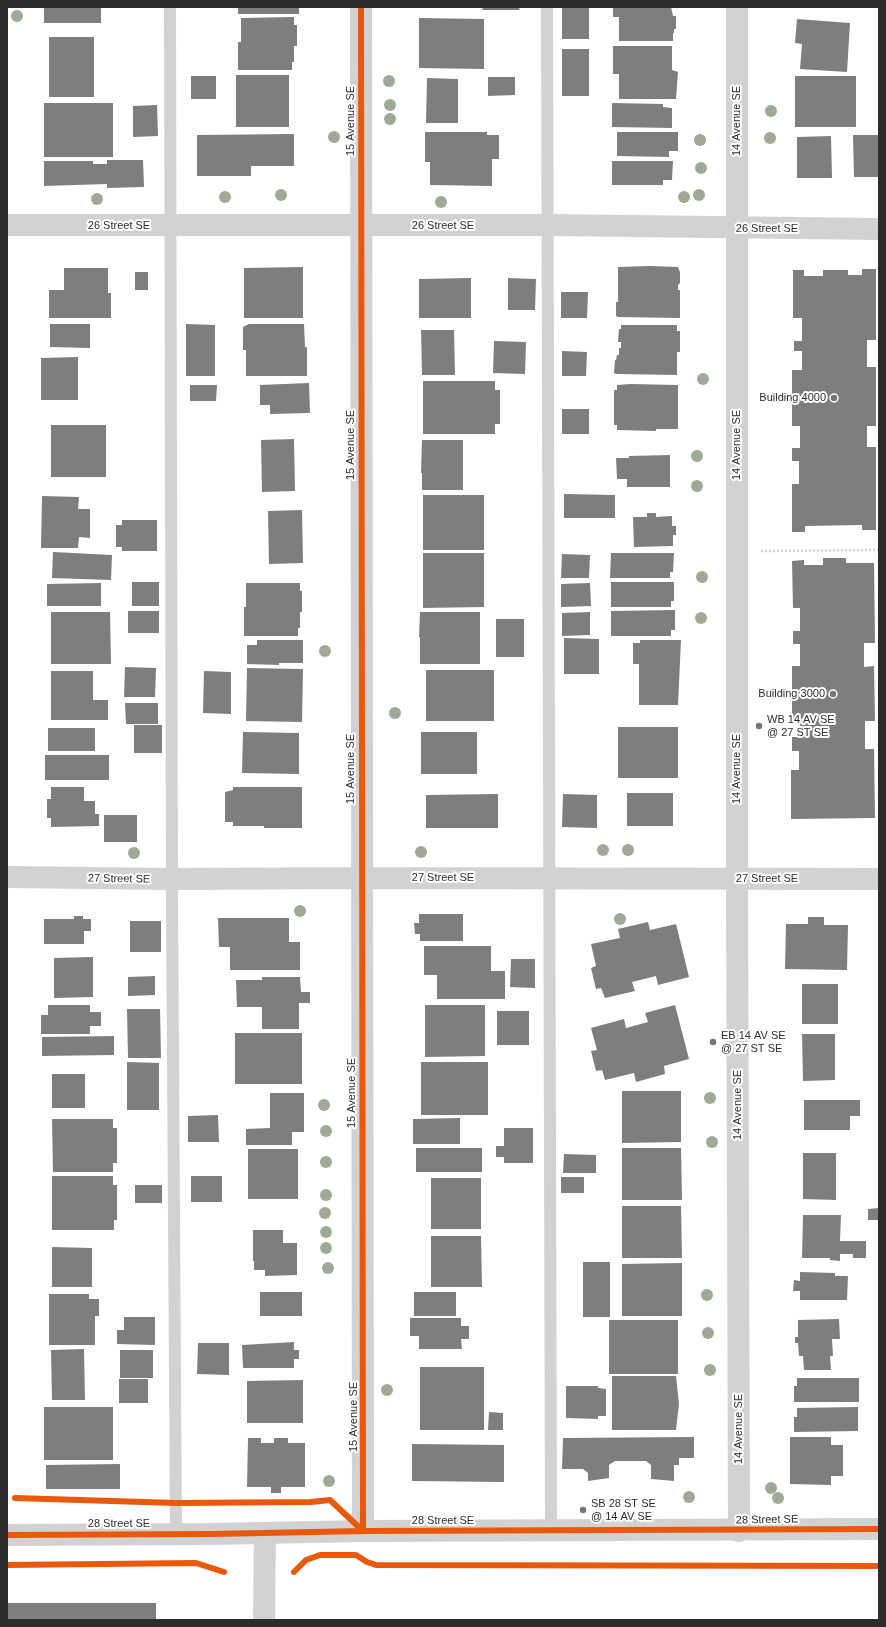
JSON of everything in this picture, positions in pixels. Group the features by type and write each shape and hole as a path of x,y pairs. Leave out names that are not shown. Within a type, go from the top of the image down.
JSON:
{"street":[{"name":"15 Avenue SE","path":"361,7 363,1531"},
{"name":"14 Avenue SE","path":"737,7 737,879 740,1531"},
{"name":"26 Street SE","path":"7,225 547,225 737,229 879,229"},
{"name":"27 Street SE","path":"7,877 172,879 879,879"},
{"name":"28 Street SE","path":"7,1535 363,1531 740,1531 879,1529"},
{"path":"264,1620 265,1533"}],"lane":[{"path":"170,7 172,879 176,1534"},
{"path":"547,7 551,1530"}],"path":[{"path":"760,551 879,550"}],"building":[{"path":"44,7 101,7 101,23 44,23"},
{"path":"238,7 299,7 299,14 238,14"},
{"path":"483,7 520,7 519,10 482,10"},
{"path":"562,7 589,7 589,39 562,39"},
{"path":"613,7 671,7 673,16 676,16 676,29 674,29 673,33 673,41 619,41 619,17 613,17"},
{"path":"294,17 294,25 297,25 297,46 294,46 294,62 292,62 292,70 238,70 238,42 241,42 241,18"},
{"path":"419,18 484,19 484,69 419,68"},
{"path":"797,19 850,23 847,72 800,69 802,44 795,43"},
{"path":"49,37 94,37 94,97 49,97"},
{"path":"613,46 672,46 672,70 678,72 676,99 619,99 619,74 613,74"},
{"path":"562,49 589,49 589,96 562,96"},
{"path":"236,75 289,75 289,127 236,127"},
{"path":"191,76 216,76 216,99 191,99"},
{"path":"795,76 856,76 856,127 795,127"},
{"path":"488,77 515,77 515,95 488,96"},
{"path":"427,78 458,79 458,123 426,123"},
{"path":"44,103 113,103 113,157 44,157"},
{"path":"612,103 663,104 663,107 672,108 672,128 612,127"},
{"path":"157,105 158,136 133,137 133,106"},
{"path":"425,132 487,132 487,135 499,135 499,159 492,159 492,186 430,185 430,162 425,162"},
{"path":"617,132 678,132 678,151 669,151 669,157 617,156"},
{"path":"294,134 294,166 251,166 251,176 197,176 197,135"},
{"path":"853,135 879,135 879,177 854,177"},
{"path":"831,136 832,178 797,178 797,137"},
{"path":"107,160 143,160 144,187 107,188 107,184 44,186 44,161 93,161 93,164 107,164"},
{"path":"612,161 673,161 672,180 663,180 663,185 612,185"},
{"path":"303,267 303,318 244,318 244,268"},
{"path":"618,267 678,267 680,272 680,283 678,285 678,290 680,290 680,318 616,316 616,302 618,302"},
{"path":"64,268 108,268 108,293 111,293 111,318 49,318 49,290 64,290"},
{"name":"Building 4000","path":"862,269 876,269 876,340 867,340 867,367 876,367 876,426 867,426 867,447 876,447 876,530 862,530 862,525 805,526 805,532 792,532 792,484 799,484 799,461 792,461 792,448 800,448 800,426 792,426 792,370 802,370 802,351 794,351 794,341 802,341 802,318 793,318 793,270 804,270 804,276 823,276 823,270 848,270 848,275 862,275"},
{"path":"135,272 148,272 148,290 135,290"},
{"path":"471,278 471,318 419,318 419,279"},
{"path":"508,278 536,279 535,310 508,310"},
{"path":"561,292 588,292 587,318 561,318"},
{"path":"50,324 90,324 90,348 50,347"},
{"path":"186,324 215,325 215,376 186,376"},
{"path":"249,324 304,324 305,347 307,347 307,376 246,376 246,350 243,350 243,327"},
{"path":"621,325 677,325 677,331 680,331 680,352 677,352 677,375 614,373 615,360 617,355 619,355 619,348 621,348 621,342 618,342 619,329 621,329"},
{"path":"421,330 454,330 455,375 422,375"},
{"path":"494,341 526,342 525,374 493,373"},
{"path":"562,351 587,352 586,376 562,376"},
{"path":"78,357 78,400 41,400 41,358"},
{"path":"423,381 495,381 495,390 500,390 500,424 495,424 495,434 423,434"},
{"path":"309,383 310,413 270,414 270,405 260,405 260,385"},
{"path":"190,385 217,385 216,401 190,401"},
{"path":"617,385 678,385 678,429 656,429 656,431 617,430 617,425 614,425 614,390 617,390"},
{"path":"562,409 589,409 589,434 562,434"},
{"path":"51,425 106,425 106,477 51,477"},
{"path":"294,439 295,491 262,492 261,440"},
{"path":"422,440 463,440 463,490 422,490"},
{"path":"670,455 670,487 627,487 627,479 617,479 616,458 629,458 629,456"},
{"path":"564,494 615,495 615,518 564,518"},
{"path":"423,495 484,495 484,550 423,550"},
{"path":"42,496 79,497 78,509 90,509 90,538 79,537 78,548 41,548"},
{"path":"302,510 303,563 269,564 268,511"},
{"path":"647,513 656,513 656,517 672,516 672,526 676,526 676,535 673,535 673,546 634,547 633,517 647,517"},
{"path":"122,520 157,520 157,551 122,551 122,547 116,547 116,525 122,525"},
{"path":"53,552 112,555 111,580 52,578"},
{"path":"423,553 484,553 484,607 423,608"},
{"path":"611,553 674,553 673,572 670,572 670,578 610,578"},
{"path":"562,554 590,555 589,578 561,578"},
{"name":"Building 3000","path":"823,558 846,558 846,563 874,563 875,643 864,643 864,667 874,666 875,721 865,721 865,749 874,749 875,818 791,819 791,770 799,770 799,751 792,751 792,737 800,737 800,723 792,723 792,666 800,666 800,644 793,644 793,631 800,631 800,608 793,608 792,561 804,560 804,565 823,565"},
{"path":"132,582 159,582 159,606 132,606"},
{"path":"611,582 674,582 674,601 671,601 671,607 611,607"},
{"path":"101,583 101,606 47,606 47,584"},
{"path":"246,583 300,583 300,591 302,591 302,612 300,612 300,628 298,628 298,636 244,636"},
{"path":"590,583 591,606 561,607 561,584"},
{"path":"675,610 675,630 671,630 671,636 611,636 611,611"},
{"path":"128,611 159,611 159,633 128,633"},
{"path":"51,612 110,612 111,664 51,664"},
{"path":"420,612 480,612 480,664 420,664"},
{"path":"590,612 590,635 562,636 562,613"},
{"path":"496,619 524,619 524,657 496,657"},
{"path":"564,638 599,639 599,674 564,674"},
{"path":"257,640 303,640 303,663 279,663 279,665 247,664 247,645 257,645"},
{"path":"640,640 681,640 678,705 639,705 639,664 633,664 633,643 640,643"},
{"path":"125,667 156,668 155,697 124,697"},
{"path":"247,668 303,669 302,722 246,721"},
{"path":"426,670 494,670 494,721 426,721"},
{"path":"51,671 93,671 93,700 108,700 108,720 51,720"},
{"path":"204,671 231,672 231,714 203,713"},
{"path":"125,703 158,703 158,724 126,724"},
{"path":"134,725 162,725 162,753 134,753"},
{"path":"618,727 678,727 678,778 618,778"},
{"path":"48,728 95,728 95,751 48,751"},
{"path":"243,732 299,733 299,774 242,773"},
{"path":"421,732 477,732 477,774 421,774"},
{"path":"45,755 109,755 109,780 45,780"},
{"path":"51,787 84,787 84,801 95,801 95,814 99,814 99,826 51,827 51,818 47,818 47,799 51,799"},
{"path":"233,787 302,787 302,828 233,826 233,822 225,822 225,792 233,790"},
{"path":"627,793 673,793 673,826 627,826"},
{"path":"498,794 498,828 426,828 426,795"},
{"path":"563,794 597,795 597,828 562,827"},
{"path":"104,815 137,815 137,842 104,842"},
{"path":"419,914 463,914 463,941 420,941 420,934 415,934 414,923 419,923"},
{"path":"74,916 83,916 83,919 91,919 91,931 84,931 84,944 44,944 44,919 74,919"},
{"path":"808,917 824,917 824,925 848,925 847,970 785,969 786,924 808,924"},
{"path":"218,918 289,918 289,942 300,942 300,970 230,970 230,947 219,947"},
{"path":"130,921 161,921 161,952 130,952"},
{"path":"648,922 650,930 676,924 689,977 658,985 656,976 632,982 635,991 605,998 601,988 596,989 591,968 596,966 591,944 620,938 618,929"},
{"path":"424,946 491,946 491,971 505,971 505,999 437,999 437,975 424,975"},
{"path":"93,957 93,997 54,998 54,958"},
{"path":"511,959 535,959 535,988 510,987"},
{"path":"155,976 155,995 128,996 128,977"},
{"path":"262,977 300,977 301,992 310,992 310,1003 299,1003 299,1029 262,1029 262,1007 237,1007 236,980 262,980"},
{"path":"802,984 838,984 838,1024 802,1024"},
{"path":"48,1005 90,1005 90,1012 101,1012 101,1026 90,1026 90,1034 41,1034 41,1015 48,1015"},
{"path":"425,1005 485,1005 485,1056 425,1057"},
{"path":"675,1005 689,1059 664,1066 665,1074 636,1082 634,1073 605,1080 602,1070 596,1071 591,1051 597,1050 591,1028 624,1019 626,1028 648,1022 645,1013"},
{"path":"127,1009 160,1009 161,1058 128,1058"},
{"path":"497,1011 529,1011 529,1045 497,1045"},
{"path":"235,1033 302,1033 302,1084 235,1084"},
{"path":"802,1034 835,1034 835,1080 803,1081"},
{"path":"114,1036 114,1055 42,1056 42,1037"},
{"path":"127,1062 159,1063 159,1110 127,1110"},
{"path":"421,1062 488,1062 488,1115 421,1115"},
{"path":"52,1074 85,1074 85,1108 52,1108"},
{"path":"622,1091 681,1091 681,1142 622,1143"},
{"path":"270,1093 304,1093 304,1132 292,1132 292,1145 246,1145 246,1129 270,1128"},
{"path":"804,1100 860,1100 860,1116 850,1116 850,1130 804,1130"},
{"path":"218,1115 219,1142 188,1142 188,1116"},
{"path":"460,1118 460,1144 413,1144 413,1119"},
{"path":"52,1119 113,1119 113,1128 117,1128 117,1163 113,1163 113,1172 53,1172"},
{"path":"504,1128 533,1128 533,1163 504,1163 504,1157 496,1157 496,1146 504,1146"},
{"path":"416,1148 482,1148 482,1172 416,1172"},
{"path":"622,1148 681,1148 682,1200 622,1200"},
{"path":"248,1149 298,1149 298,1199 248,1199"},
{"path":"803,1153 836,1153 836,1200 803,1199"},
{"path":"564,1154 596,1155 596,1173 563,1173"},
{"path":"52,1176 113,1176 113,1185 117,1185 117,1220 114,1220 114,1230 52,1230"},
{"path":"191,1176 222,1176 222,1202 191,1202"},
{"path":"561,1177 584,1177 584,1193 561,1193"},
{"path":"431,1178 481,1178 481,1229 431,1229"},
{"path":"135,1185 162,1185 162,1203 135,1203"},
{"path":"622,1206 681,1206 682,1258 622,1258"},
{"path":"879,1208 879,1220 868,1220 868,1209"},
{"path":"803,1215 841,1215 840,1241 866,1241 866,1258 853,1258 853,1254 840,1254 840,1261 830,1260 830,1258 802,1258"},
{"path":"253,1230 283,1230 283,1243 297,1243 297,1275 265,1276 265,1270 254,1270"},
{"path":"431,1236 481,1236 482,1287 431,1287"},
{"path":"52,1247 92,1248 92,1287 52,1287"},
{"path":"583,1262 610,1262 610,1317 583,1317"},
{"path":"682,1263 682,1316 622,1316 622,1264"},
{"path":"800,1272 835,1273 835,1276 848,1276 847,1300 800,1300 800,1291 793,1291 794,1280 800,1281"},
{"path":"260,1292 302,1292 302,1316 260,1316"},
{"path":"414,1292 456,1292 456,1316 414,1316"},
{"path":"49,1294 89,1294 89,1299 99,1299 99,1316 95,1316 95,1345 49,1345"},
{"path":"124,1317 155,1317 155,1345 117,1344 117,1330 124,1330"},
{"path":"410,1318 461,1318 461,1326 469,1326 469,1339 461,1339 462,1349 419,1349 419,1336 410,1336"},
{"path":"839,1319 840,1339 832,1339 833,1356 830,1356 831,1370 804,1370 803,1356 799,1356 798,1343 795,1343 795,1337 798,1337 798,1320"},
{"path":"609,1320 678,1320 678,1374 609,1374"},
{"path":"294,1342 294,1350 299,1350 299,1359 294,1359 294,1368 243,1368 242,1345"},
{"path":"198,1343 229,1343 229,1375 197,1374"},
{"path":"84,1349 85,1400 52,1400 51,1350"},
{"path":"120,1350 153,1350 153,1378 120,1378"},
{"path":"420,1367 484,1367 484,1430 420,1430"},
{"path":"612,1376 676,1376 679,1404 676,1430 612,1430"},
{"path":"797,1378 859,1378 859,1402 794,1402 794,1386 797,1386"},
{"path":"119,1379 148,1379 148,1403 119,1403"},
{"path":"303,1380 303,1423 247,1423 247,1381"},
{"path":"566,1386 598,1386 598,1388 606,1389 606,1416 598,1416 598,1419 566,1418"},
{"path":"44,1407 113,1407 113,1460 44,1460"},
{"path":"858,1407 858,1431 794,1432 794,1417 797,1417 797,1408"},
{"path":"489,1412 503,1413 503,1430 488,1430"},
{"path":"694,1437 694,1458 679,1458 679,1465 674,1465 674,1481 651,1479 651,1465 646,1461 615,1461 609,1465 609,1478 588,1481 588,1473 583,1469 562,1469 563,1438"},
{"path":"790,1437 831,1437 831,1445 843,1445 843,1476 831,1476 831,1485 790,1484"},
{"path":"248,1438 261,1438 261,1443 274,1443 274,1438 288,1438 288,1443 305,1443 305,1487 281,1487 281,1493 271,1493 271,1487 247,1487"},
{"path":"412,1444 504,1445 504,1482 412,1481"},
{"path":"120,1464 120,1489 46,1489 46,1465"},
{"path":"7,1603 156,1603 156,1620 7,1620"}],"cycle path":[{"path":"361,7 363,1531"},
{"path":"15,1498 176,1503 311,1502 330,1500 363,1531"},
{"path":"7,1535 212,1534 363,1531 879,1529"},
{"path":"294,1572 306,1560 320,1555 356,1555 367,1562 376,1565 879,1566"},
{"path":"7,1565 196,1563 224,1572"}],"place":[{"name":"Building 4000","path":"834,398"},
{"name":"Building 3000","path":"833,694"},
{"name":"WB 14 AV SE @ 27 ST SE","path":"759,726"},
{"name":"EB 14 AV SE @ 27 ST SE","path":"713,1042"},
{"name":"SB 28 ST SE @ 14 AV SE","path":"583,1510"}]}
